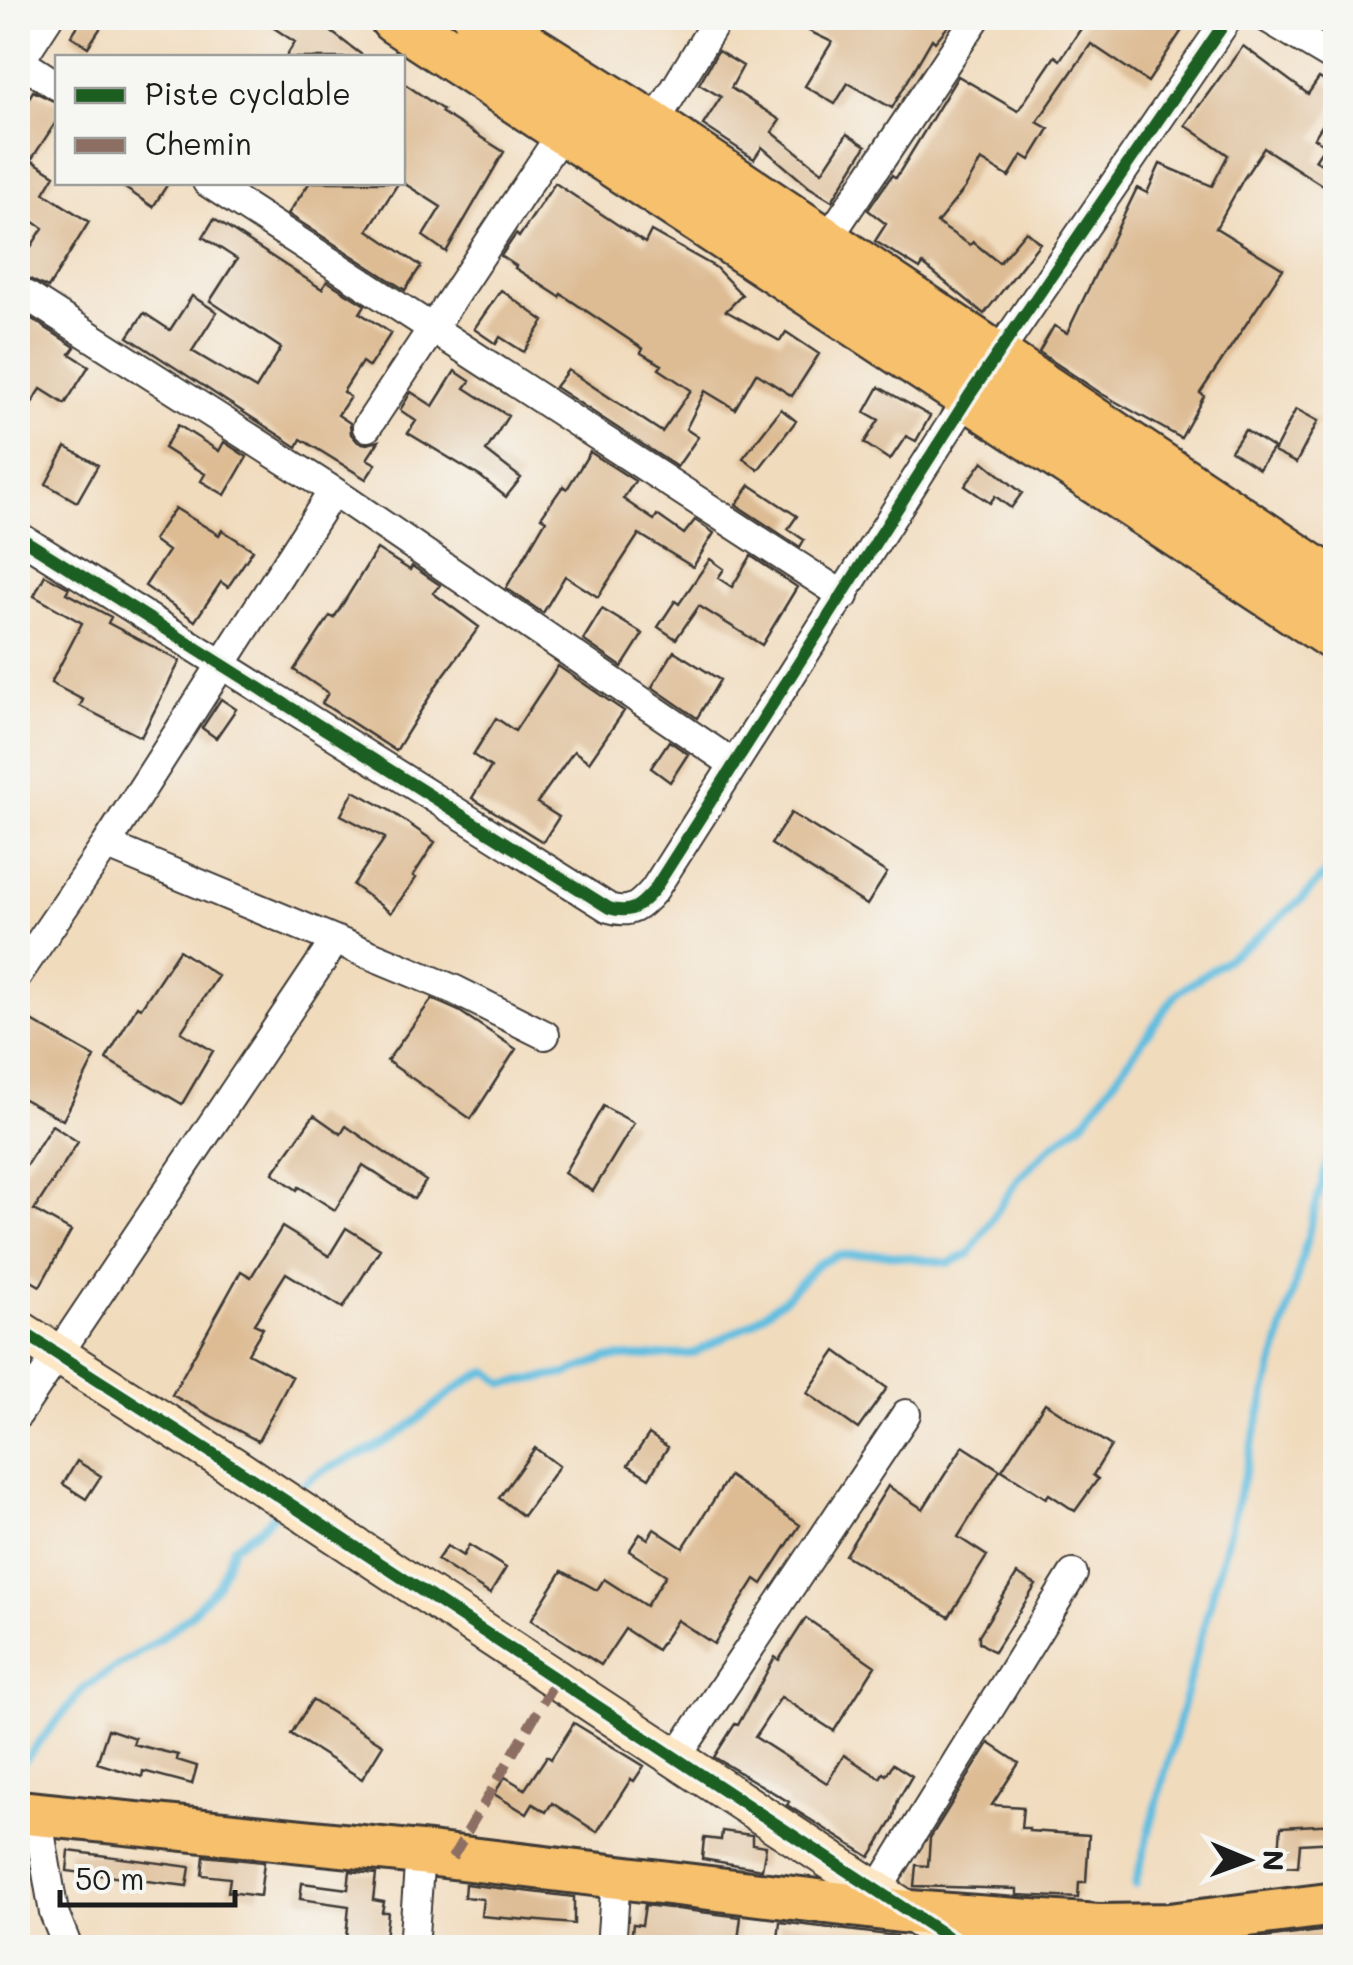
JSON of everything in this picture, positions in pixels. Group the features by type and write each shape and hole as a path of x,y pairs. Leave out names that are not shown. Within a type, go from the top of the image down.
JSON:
{"highway":[{"path":"395,18 565,128 1336,586"},
{"path":"479,18 826,243 983,377 1336,636"}],"main road":[{"path":"27,1813 616,1876 894,1900 1098,1926 1169,1925 1336,1904"}],"street":[{"path":"48,18 18,62 55,84"},
{"path":"652,127 718,18"},
{"path":"826,243 976,18"},
{"path":"18,536 609,908 622,913 634,910 654,890 983,377 1228,18"},
{"path":"1267,18 1336,60"},
{"path":"367,427 565,128"},
{"path":"212,185 844,596"},
{"path":"18,290 334,490 732,764"},
{"path":"18,974 106,846 334,490"},
{"path":"106,846 484,1002 545,1034"},
{"path":"18,1414 335,941"},
{"path":"18,1329 264,1486 964,1948"},
{"path":"676,1758 906,1414"},
{"path":"894,1900 1073,1574"},
{"path":"27,1813 54,1913 68,1948"},
{"path":"413,1948 420,1853"},
{"path":"610,1948 616,1876"}],"building":[{"path":"83,18 107,18 88,47 71,36"},
{"path":"259,18 313,18 362,55 287,55 295,42"},
{"path":"782,18 955,18 935,42 932,39 892,108 848,83 835,104 805,86 832,42"},
{"path":"1088,18 1190,18 1148,82 1091,44 1037,122 1049,129 1030,160 1022,155 1009,177 981,160 937,223 970,245 973,242 999,263 1026,231 1040,243 984,314 923,264 920,269 875,241 886,224 868,210 892,175 896,178 958,76 1018,111 1055,56 1060,60"},
{"path":"1243,46 1308,94 1319,78 1336,88 1336,104 1314,138 1325,145 1315,160 1336,173 1336,194 1264,148 1244,178 1216,228 1283,269 1200,393 1204,396 1181,438 1102,394 1039,352 1054,326 1067,333 1137,188 1147,193 1160,164 1212,186 1228,155 1185,125"},
{"path":"718,51 743,66 731,88 780,120 772,132 822,172 847,134 866,146 832,201 762,147 754,159 703,125 721,97 699,84"},
{"path":"405,84 504,152 446,252 423,236 441,207 405,184"},
{"path":"33,91 55,102 55,124 31,160 55,175 44,193 89,222 48,288 18,273 43,228 18,211 18,116"},
{"path":"555,183 645,243 651,231 715,267 742,295 726,311 780,341 786,332 819,354 792,396 756,373 735,409 705,391 686,429 698,437 677,467 555,387 568,370 662,432 691,390 659,369 662,365 641,353 643,349 501,256 516,234 519,237"},
{"path":"120,185 167,185 153,207"},
{"path":"308,185 397,185 368,230 421,266 405,290 288,214"},
{"path":"214,219 322,289 327,281 365,305 360,313 391,333 369,367 362,362 343,392 350,397 338,415 350,423 351,434 358,442 379,441 367,459 376,464 366,479 301,439 297,447 128,337 144,313 170,330 192,296 217,312 192,351 256,389 281,348 210,301 237,259 203,237"},
{"path":"501,290 544,321 524,352 500,337 496,344 474,329"},
{"path":"18,310 75,347 70,354 89,366 65,404 41,389 18,424"},
{"path":"455,371 470,381 465,388 508,416 486,451 521,478 506,497 481,477 408,433 416,421 400,410 411,392 433,406"},
{"path":"879,387 930,416 916,441 906,436 890,460 864,443 879,420 865,412"},
{"path":"781,409 796,421 758,470 743,458"},
{"path":"1296,409 1318,421 1296,463 1274,452"},
{"path":"178,425 219,451 224,442 247,457 225,495 201,481 205,474 164,448"},
{"path":"1245,430 1273,448 1259,469 1231,451"},
{"path":"66,447 98,465 77,502 46,484"},
{"path":"590,452 635,481 623,499 654,520 657,515 684,534 695,520 714,533 693,567 639,534 598,597 565,576 543,613 506,588 546,520 541,517 563,486 567,489"},
{"path":"983,461 1022,493 1011,508 995,496 990,503 965,486"},
{"path":"750,485 797,516 788,529 804,540 800,547 736,505"},
{"path":"175,508 253,550 228,587 221,582 195,621 145,586 168,551 153,540"},
{"path":"377,549 440,585 433,593 479,627 396,751 322,703 328,693 294,670 330,616 334,618"},
{"path":"751,556 797,587 762,645 699,606 676,639 658,627 710,559 724,569 718,578 732,587"},
{"path":"45,575 69,588 66,593 111,617 108,623 180,661 141,737 80,706 83,700 51,683 82,623 34,596"},
{"path":"602,609 643,634 622,667 583,640"},
{"path":"674,651 720,680 697,718 652,687"},
{"path":"558,666 624,711 589,762 574,751 537,803 559,817 543,842 472,798 491,767 473,755 496,718 515,731"},
{"path":"221,699 236,709 216,738 202,728"},
{"path":"669,741 688,754 670,782 651,768"},
{"path":"354,791 435,842 391,913 353,885 385,838 341,815"},
{"path":"791,813 887,873 867,905 771,844"},
{"path":"179,950 218,976 181,1032 213,1051 182,1104 106,1059 137,1006 141,1008"},
{"path":"432,999 459,1011 516,1049 471,1119 387,1061"},
{"path":"18,1013 95,1057 63,1120 18,1096"},
{"path":"603,1106 634,1123 593,1191 564,1173"},
{"path":"314,1115 341,1134 346,1126 426,1181 414,1199 363,1165 335,1210 273,1173"},
{"path":"52,1125 78,1142 34,1210 71,1231 40,1286 18,1273 18,1178"},
{"path":"282,1227 329,1256 346,1228 380,1249 343,1308 286,1273 254,1324 263,1328 248,1353 292,1377 258,1441 172,1395 241,1271 251,1277"},
{"path":"836,1351 887,1388 858,1429 807,1393"},
{"path":"1045,1403 1111,1446 1093,1475 1098,1479 1075,1511 1002,1470"},
{"path":"649,1434 668,1447 649,1478 628,1465"},
{"path":"963,1446 1000,1470 958,1537 987,1556 949,1617 845,1555 888,1486 923,1509"},
{"path":"535,1448 559,1466 523,1516 499,1498"},
{"path":"77,1461 101,1476 86,1499 63,1484"},
{"path":"729,1476 800,1525 762,1584 755,1579 714,1644 677,1620 657,1650 625,1629 601,1665 531,1620 562,1571 597,1590 604,1579 646,1606 666,1575 629,1551 640,1534 648,1539 654,1529 683,1548"},
{"path":"469,1545 506,1568 490,1594 437,1560 447,1546 463,1556"},
{"path":"1017,1574 1036,1585 994,1652 979,1642 979,1635"},
{"path":"806,1618 875,1666 834,1731 781,1697 755,1737 827,1783 844,1755 880,1778 893,1764 912,1776 898,1800 893,1820 870,1857 714,1757 738,1725 775,1657 779,1660"},
{"path":"312,1700 383,1745 362,1779 291,1734"},
{"path":"574,1723 644,1766 634,1781 631,1779 597,1832 552,1803 546,1812 533,1804 527,1814 494,1794 505,1777 525,1789"},
{"path":"108,1729 135,1738 133,1744 178,1755 177,1760 197,1766 192,1784 143,1771 142,1777 97,1763"},
{"path":"989,1743 1019,1763 992,1805 1023,1807 1021,1828 1029,1831 1089,1835 1086,1882 1079,1882 1078,1898 1017,1895 1017,1889 914,1886 916,1865 928,1866 930,1838"},
{"path":"1336,1824 1336,1842 1300,1844 1298,1867 1278,1866 1281,1827"},
{"path":"722,1831 752,1835 752,1844 766,1846 762,1869 702,1859 704,1838 721,1840"},
{"path":"69,1851 190,1867 187,1886 67,1871"},
{"path":"204,1856 264,1862 260,1896 228,1892 230,1878 202,1875"},
{"path":"350,1871 376,1874 373,1900 384,1902 382,1912 388,1912 384,1948 345,1948 349,1906 300,1899 302,1883 348,1889"},
{"path":"465,1884 574,1897 574,1924 481,1916 483,1899 464,1897"},
{"path":"645,1905 741,1917 737,1948 630,1948 633,1924 642,1925"},
{"path":"780,1922 897,1936 896,1948 777,1948"},
{"path":"1336,1929 1336,1938 1296,1948 1224,1948 1224,1943"}],"waterway":[{"path":"293,1494 326,1469 400,1433 461,1385 488,1371 504,1384 566,1374 606,1358 692,1354 752,1323 787,1296 818,1264 838,1255 883,1254 949,1263 969,1254 1018,1179 1086,1119 1177,993 1249,944 1301,900 1336,862"},
{"path":"1135,1885 1336,1130"},
{"path":"18,1768 85,1687 190,1615 218,1584 234,1546 263,1526 280,1508"}],"marked path":[{"path":"452,1858 557,1678"}],"cycle path":[{"path":"18,536 609,908 634,908 654,890 969,396 1228,18"},
{"path":"18,1329 964,1948"}]}
